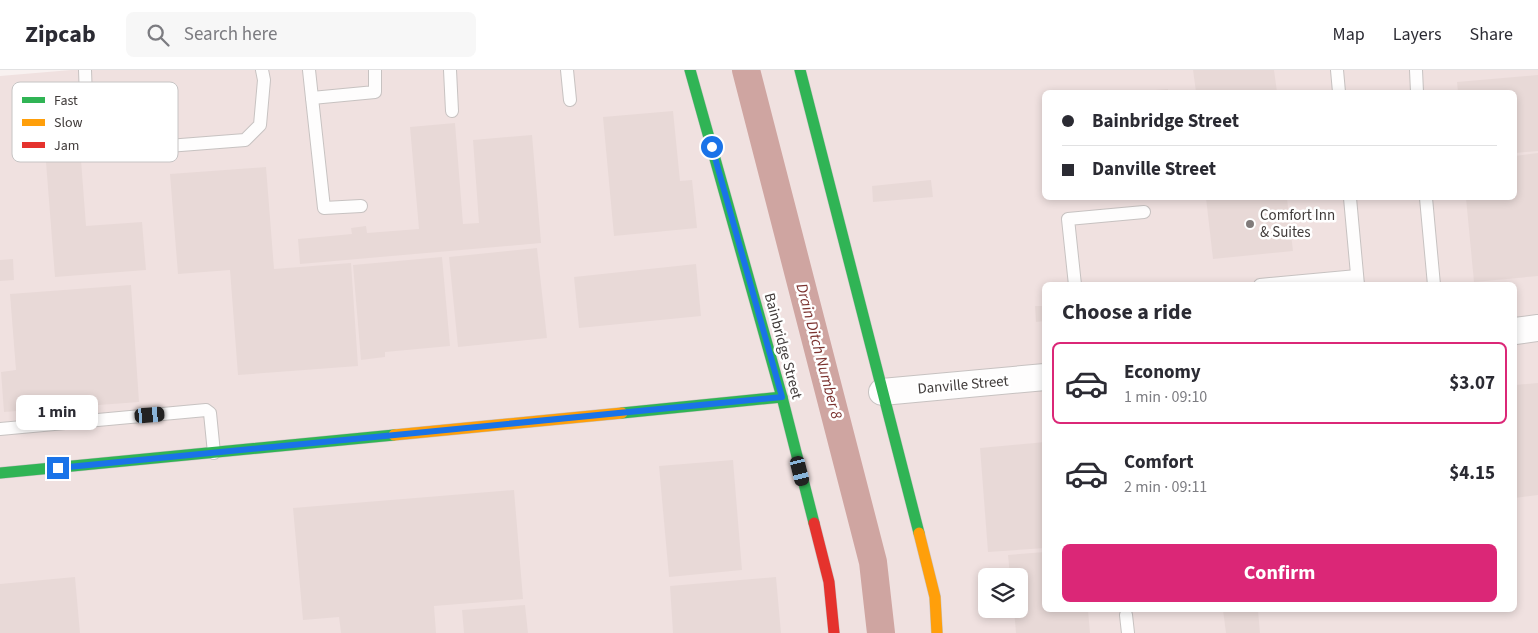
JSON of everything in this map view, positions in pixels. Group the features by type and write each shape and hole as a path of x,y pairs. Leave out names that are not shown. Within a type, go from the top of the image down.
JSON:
{"street":[{"name":"Bainbridge Street","path":"690,70 782,397 829,582 834,633"},
{"path":"800,70 935,597 937,633"},
{"path":"1517,331 1538,328"},
{"name":"Danville Street","path":"882,392 1042,377"},
{"path":"0,473 782,397"}],"lane":[{"path":"178,145 245,140 260,125 264,80 262,70"},
{"path":"309,70 324,208 361,206"},
{"path":"312,98 375,92 375,70"},
{"path":"450,70 452,111"},
{"path":"567,70 570,100"},
{"path":"1337,70 1339,90"},
{"path":"1416,70 1418,90"},
{"path":"1319,282 1358,280 1350,200"},
{"path":"1426,200 1434,282"},
{"path":"1074,282 1068,219 1144,212"},
{"path":"0,429 206,410 210,413 214,453"},
{"path":"1126,615 1128,633"}],"shaded area":[{"path":"71,70 1538,70 1538,633 0,633 0,76"}],"building":[{"path":"1193,70 1274,70 1277,90 1196,90"},
{"path":"1538,75 1538,151 1517,153 1517,90 1458,90 1457,82"},
{"path":"673,111 680,181 692,180 697,228 614,236 603,117"},
{"path":"455,123 463,224 479,223 473,140 532,135 541,243 300,264 298,239 352,234 351,228 366,226 367,233 419,229 410,127"},
{"path":"1538,153 1538,276 1474,282 1466,200 1517,200 1517,156"},
{"path":"46,162 81,162 86,226 142,222 146,270 55,277"},
{"path":"266,167 274,269 351,263 358,366 238,375 230,270 178,274 170,174"},
{"path":"931,180 933,197 873,202 872,186"},
{"name":"Comfort Inn & Suites","path":"1206,200 1287,200 1293,251 1213,259"},
{"path":"537,248 547,338 458,347 449,257"},
{"path":"442,257 450,346 385,352 385,357 361,360 353,265"},
{"path":"13,259 14,280 0,281 0,260"},
{"path":"696,264 701,316 579,328 574,277"},
{"path":"131,285 139,402 4,412 1,372 16,370 10,294"},
{"path":"1035,306 1042,306 1042,321 1036,322"},
{"path":"1538,383 1538,495 1517,498 1517,385"},
{"path":"1042,442 1042,548 988,552 980,448"},
{"path":"733,460 742,570 669,577 659,466"},
{"path":"514,490 523,599 434,606 436,633 341,633 339,617 303,620 293,508"},
{"path":"1042,552 1042,612 1088,612 1090,633 1016,633 1015,618 1028,618 1028,568 1009,568 1008,555"},
{"path":"75,577 80,633 0,633 0,584"},
{"path":"776,577 781,633 673,633 670,586"},
{"path":"525,605 528,633 464,633 462,610"},
{"path":"1223,612 1258,612 1260,633 1226,633"}],"waterway":[{"name":"Drain Ditch Number 8","path":"746,70 873,562 881,633"}],"traffic: fast":[{"path":"690,70 782,397 814,523"},
{"path":"800,70 919,533"},
{"path":"622,413 782,397"},
{"path":"0,473 394,435"}],"traffic: slow":[{"path":"394,435 622,413"},
{"path":"919,533 935,597 937,633"}],"traffic: jam":[{"path":"814,523 829,582 834,633"}],"place":[{"name":"Comfort Inn & Suites","path":"1250,224"}],"route":[{"path":"58,468 782,397 712,147"}]}
